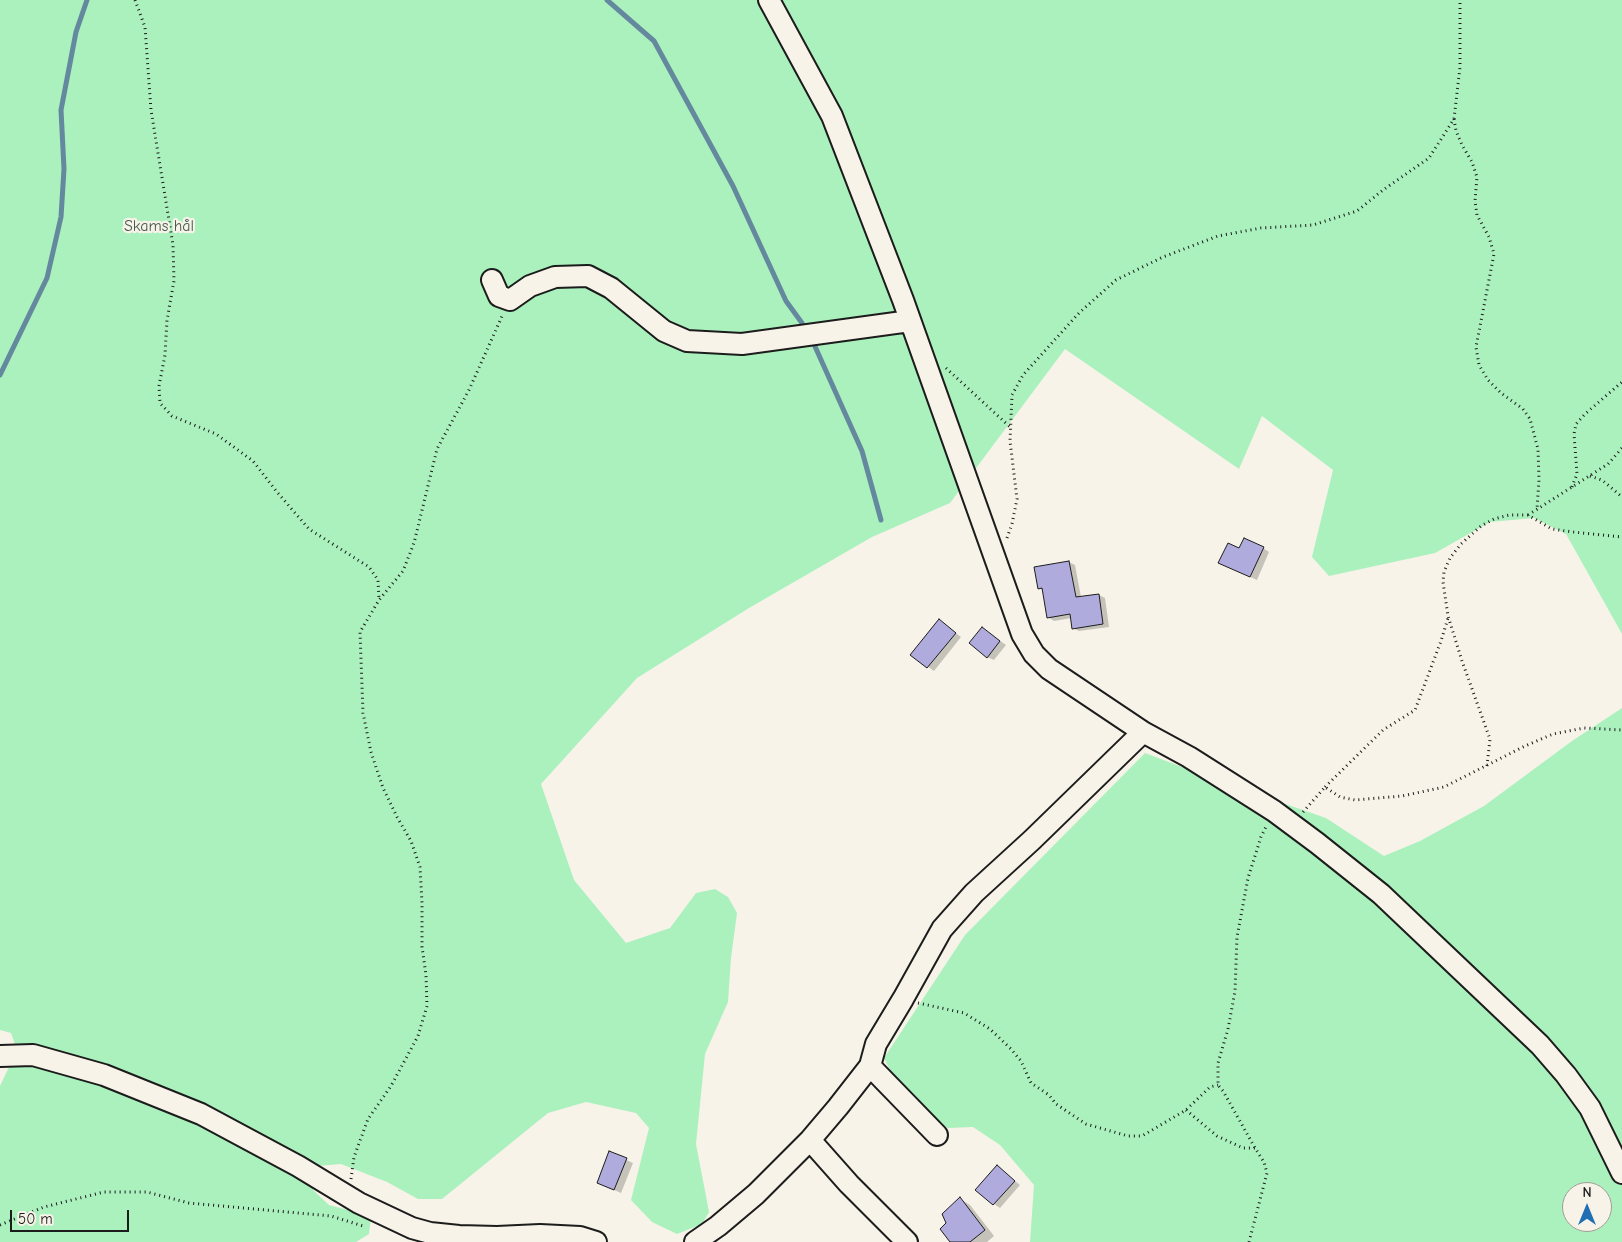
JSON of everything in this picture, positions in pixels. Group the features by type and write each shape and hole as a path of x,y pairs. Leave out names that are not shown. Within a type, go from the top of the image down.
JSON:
{"street":[{"path":"769,0 832,116 910,321 1022,634 1034,654 1049,669 1142,732 1189,757 1274,811 1381,894 1540,1045 1566,1075 1590,1108 1622,1173"},
{"path":"492,280 499,296 510,300 530,286 555,277 588,276 611,288 664,331 687,341 742,344 910,321"},
{"path":"695,1242 718,1226 756,1194 810,1140 870,1066 876,1044 942,929 974,892 1032,840 1142,732"},
{"path":"0,1056 33,1055 104,1074 201,1114 298,1166 359,1203 412,1228 430,1233 497,1237 540,1235 580,1238 596,1242"},
{"path":"870,1066 937,1135"},
{"path":"810,1140 849,1184 907,1242"}],"path":[{"path":"135,0 145,28 151,110 173,246 174,281 167,320 165,355 159,386 160,403 172,416 216,434 253,461 309,529 369,567 378,580 379,600"},
{"path":"1460,0 1460,67 1454,119 1456,131 1472,162 1477,177 1475,201 1478,215 1489,237 1494,254 1476,347 1479,364 1488,380 1501,393 1523,409 1530,419 1538,449 1539,480 1536,510"},
{"path":"996,562 1012,524 1017,499 1010,442 1012,395 1023,375 1079,314 1116,280 1163,257 1218,236 1261,228 1313,225 1357,211 1429,158 1454,119"},
{"path":"359,1203 352,1184 354,1157 368,1120 391,1086 418,1036 427,1006 422,947 420,867 411,841 396,817 383,788 371,752 364,713 360,632 379,600 403,571 414,543 437,449 469,390 510,300"},
{"path":"939,362 1010,427"},
{"path":"1572,487 1577,474 1574,434 1576,424 1622,382"},
{"path":"1528,515 1608,464 1622,448"},
{"path":"1590,476 1602,480 1622,497"},
{"path":"1488,766 1490,739 1448,616 1443,582 1444,572 1450,558 1460,544 1481,526 1494,519 1509,515 1528,515 1552,528 1622,538"},
{"path":"1300,816 1383,730 1415,710 1442,641 1448,616"},
{"path":"1325,788 1340,797 1355,800 1402,796 1444,787 1525,746 1554,734 1584,728 1622,730"},
{"path":"1249,1242 1267,1173 1264,1162 1244,1125 1218,1085 1218,1063 1228,1029 1235,991 1237,937 1248,878 1261,837 1274,811"},
{"path":"903,999 964,1013 990,1029 1011,1049 1021,1061 1030,1083 1049,1095 1056,1104 1086,1124 1128,1136 1142,1136 1186,1110 1210,1087 1218,1085"},
{"path":"1186,1110 1217,1136 1243,1148 1255,1148"},
{"path":"0,1225 44,1207 104,1192 147,1192 189,1202 331,1216 367,1227"}],"green space":[{"name":"Skams hål","path":"0,0 1622,0 1622,634 1566,534 1534,518 1490,522 1435,553 1329,576 1312,557 1333,470 1262,416 1239,469 1065,349 950,503 872,537 749,608 637,678 541,784 574,880 626,943 670,928 696,893 715,889 728,897 737,913 728,1002 705,1054 696,1144 709,1212 702,1224 677,1234 652,1222 631,1200 649,1128 636,1113 586,1102 548,1113 442,1199 418,1199 387,1182 341,1164 317,1166 313,1190 329,1205 371,1216 369,1234 356,1242 0,1242 0,1086 17,1050 11,1033 0,1030"},
{"path":"1622,708 1622,1242 1030,1242 1034,1185 1000,1145 973,1127 948,1128 927,1116 893,1076 884,1058 965,935 1145,753 1326,818 1384,856 1420,841 1484,806 1572,741"}],"building":[{"path":"1244,538 1264,547 1250,577 1218,563 1228,543 1239,548"},
{"path":"1069,561 1076,597 1099,594 1103,624 1072,629 1070,614 1047,618 1042,588 1038,589 1034,567"},
{"path":"939,619 956,633 927,668 910,655"},
{"path":"982,627 1000,641 987,658 969,643"},
{"path":"609,1151 627,1158 614,1190 597,1183"},
{"path":"997,1165 1015,1181 993,1205 975,1190"},
{"path":"960,1197 985,1230 970,1242 950,1242 940,1229 946,1223 942,1214"}],"waterway":[{"path":"0,375 47,278 61,217 64,169 61,110 76,32 87,0"},
{"path":"607,0 654,41 733,186 786,301 802,323"},
{"path":"813,342 862,451 881,520"}]}
